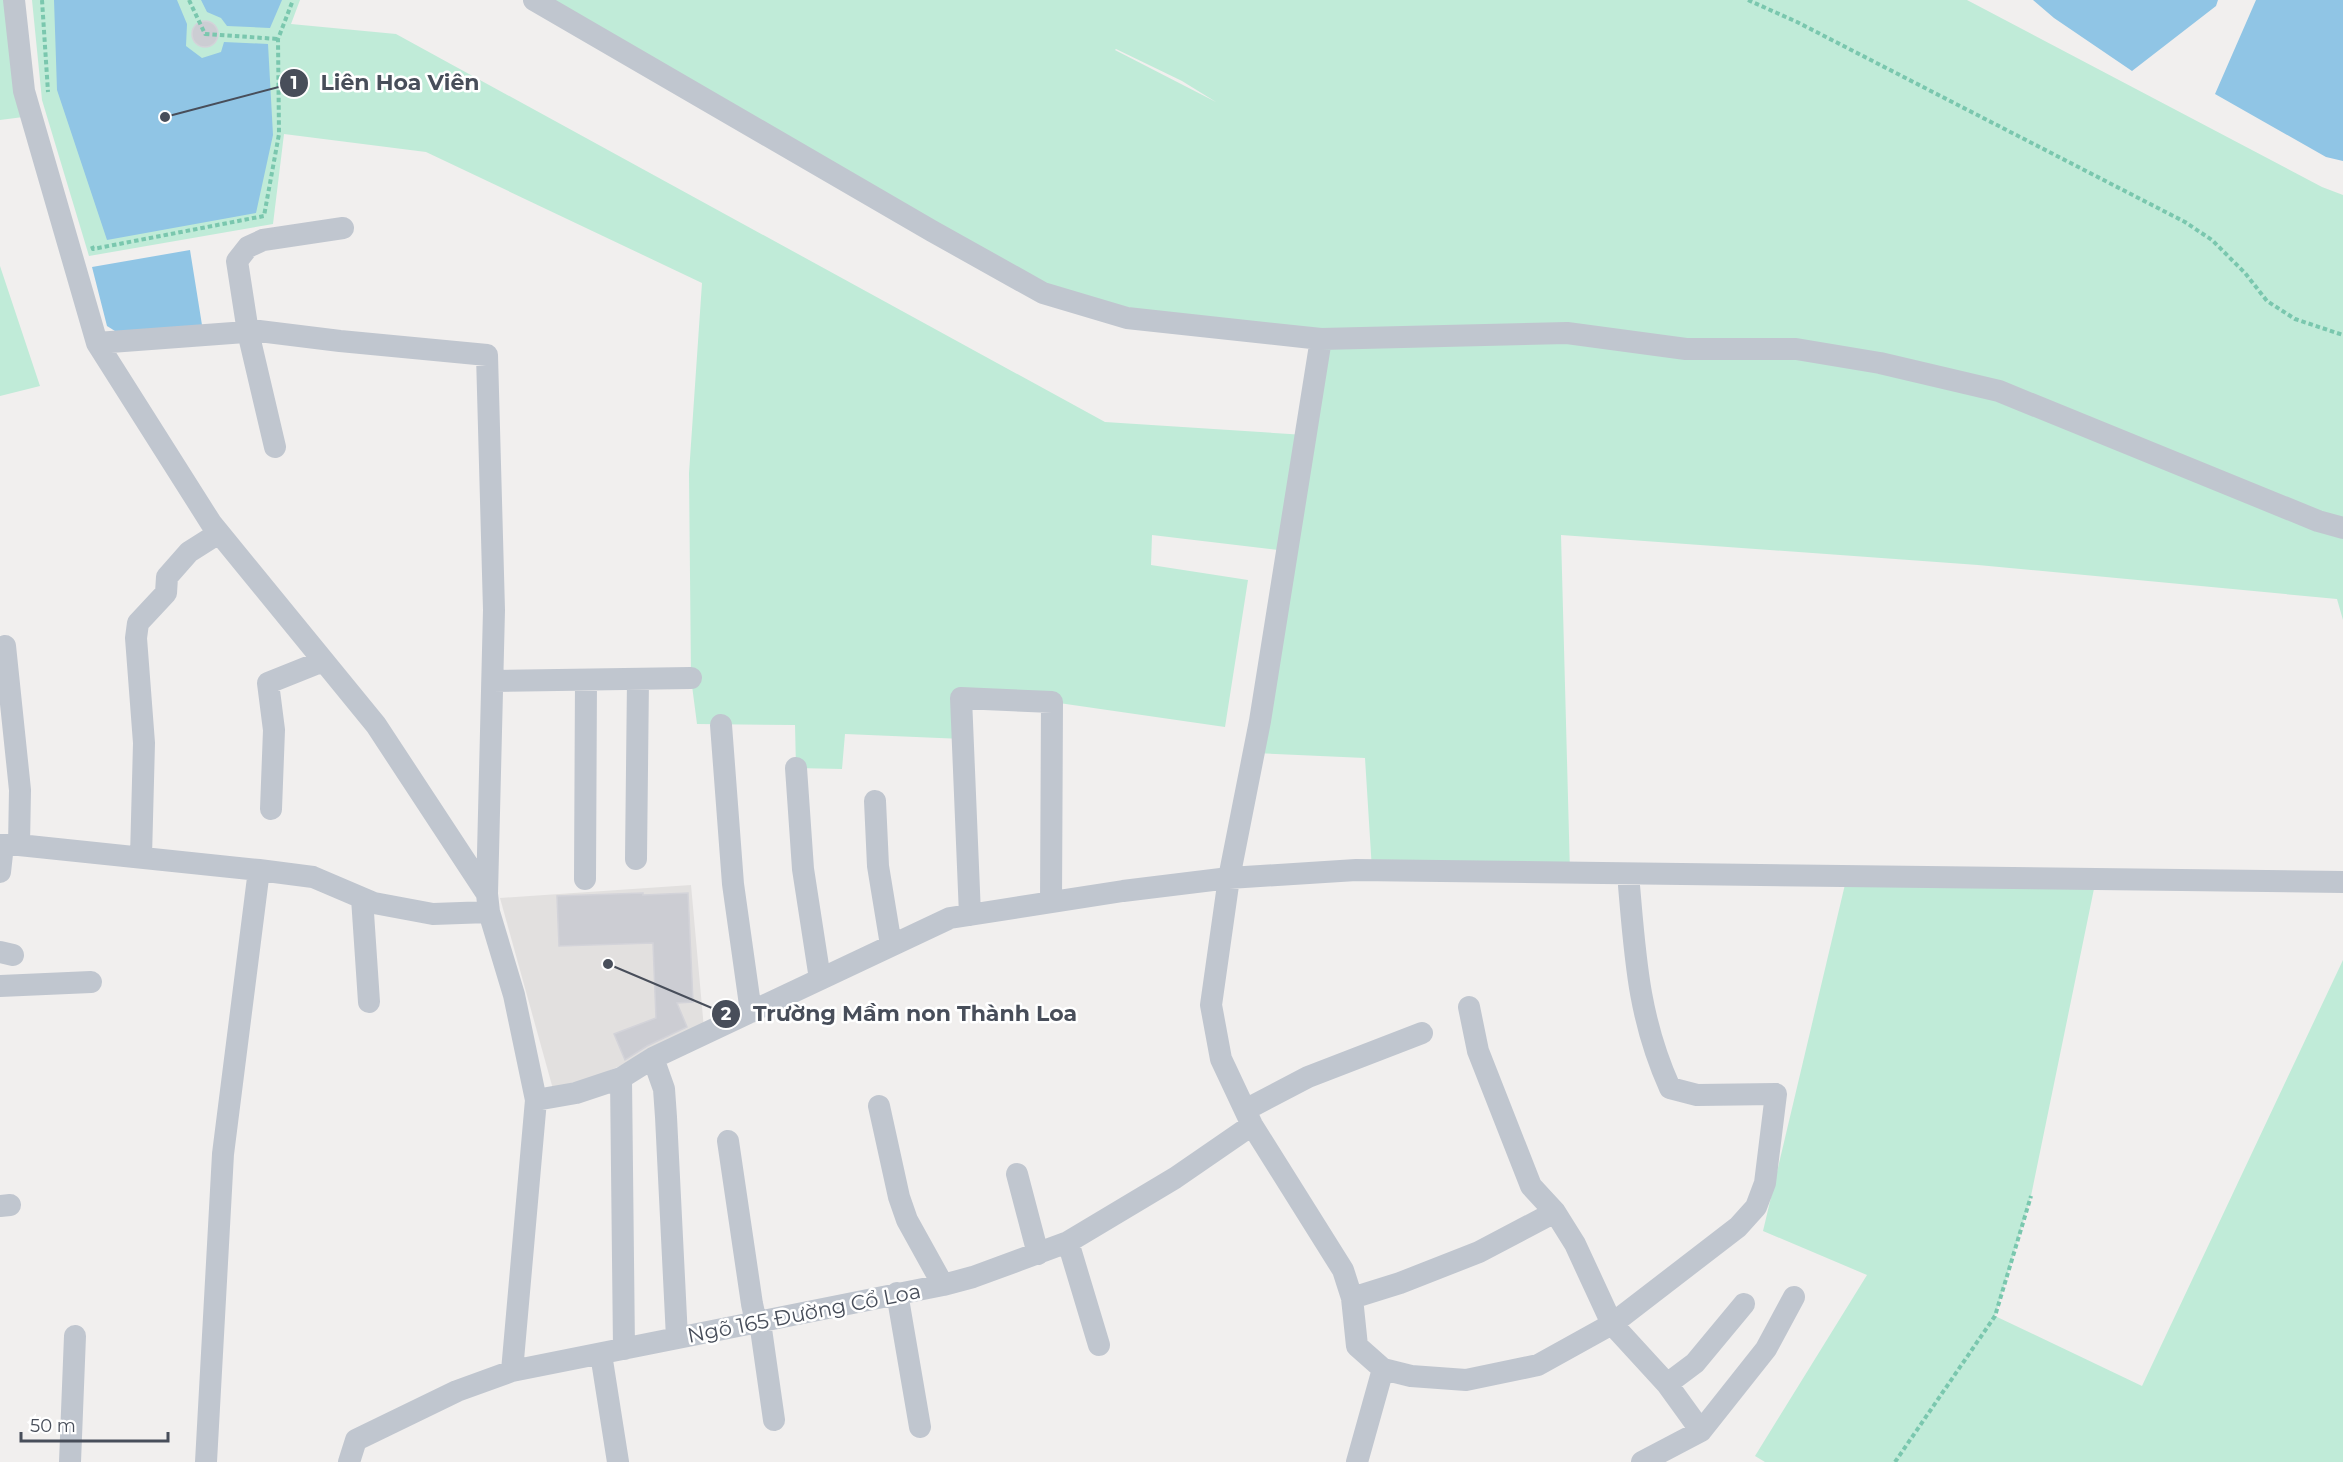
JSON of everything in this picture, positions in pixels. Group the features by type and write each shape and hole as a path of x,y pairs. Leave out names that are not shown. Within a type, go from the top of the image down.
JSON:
{"street":[{"path":"14,0 24,91 97,343 219,533 376,725 488,903 514,995 536,1100 512,1371"},
{"path":"534,0 1043,293 1126,318 1321,339 1567,333 1686,349 1796,349 1880,363 1999,391 2318,521 2343,528"},
{"path":"275,447 248,332 237,261 248,248 263,240 343,228"},
{"path":"97,343 259,331 340,342 487,355 494,610 488,903"},
{"path":"1321,339 1260,721 1229,878 1211,1005 1221,1059 1248,1118 1343,1270 1352,1298 1357,1346 1383,1369 1411,1376 1466,1380 1538,1365 1612,1324 1738,1227 1756,1207 1765,1183 1776,1094 1697,1095 1670,1088 1657,1060 1636,977 1628,874"},
{"path":"141,857 144,743 136,638 138,622 166,593 167,578 189,552 219,533"},
{"path":"0,872 20,790 5,646"},
{"path":"271,809 274,730 268,683 323,661"},
{"path":"493,681 691,678"},
{"path":"636,859 638,679"},
{"path":"585,879 586,680"},
{"path":"970,915 961,698 1052,702 1051,902"},
{"path":"721,725 733,884 751,1012"},
{"path":"796,768 803,869 820,979"},
{"path":"875,801 878,866 891,945"},
{"path":"7,845 141,857 313,877 374,903 434,915 488,903"},
{"path":"206,1462 224,1154 259,870"},
{"path":"536,1100 576,1094 621,1078 653,1058 950,918 1229,878 1356,870 2343,882"},
{"path":"362,898 369,1002"},
{"path":"0,986 91,982"},
{"path":"1469,1006 1478,1051 1531,1186 1555,1212 1575,1244 1612,1324 1667,1384 1701,1431"},
{"name":"Ngõ 165 Đường Cổ Loa","path":"349,1462 356,1440 457,1391 512,1371 943,1285 1038,1254 1068,1242 1175,1178 1248,1118 1308,1077 1422,1033"},
{"path":"653,1058 664,1089 677,1338"},
{"path":"621,1078 624,1349"},
{"path":"879,1106 899,1197 907,1220 943,1285"},
{"path":"728,1141 752,1304 758,1322 774,1420"},
{"path":"1017,1174 1038,1254"},
{"path":"1352,1298 1400,1283 1479,1252 1555,1212"},
{"path":"1068,1242 1099,1345"},
{"path":"897,1293 920,1427"},
{"path":"1642,1462 1701,1431 1766,1349 1794,1297"},
{"path":"1667,1384 1695,1363 1744,1304"},
{"path":"70,1462 75,1336"},
{"path":"601,1354 618,1462"},
{"path":"1357,1462 1383,1369"}],"path":[{"path":"42,0 48,93"},
{"path":"189,0 205,34 278,39"},
{"path":"90,238 93,249 264,216 279,134 278,39 294,0"},
{"path":"1748,0 1797,22 2113,187 2185,222 2212,240 2245,273 2267,301 2295,319 2343,335"},
{"path":"1895,1462 1995,1316 2031,1196"}],"shaded area":[{"path":"691,885 704,1029 581,1083 553,1089 500,898"}],"green space":[{"path":"0,0 14,0 31,116 0,120"},
{"path":"32,0 300,0 291,24 396,34 1105,422 1305,435 1321,340 1043,293 534,0 1967,0 2322,187 2343,195 2343,620 2337,599 1978,565 1561,535 1570,873 1372,870 1365,758 1254,753 1286,551 1152,535 1151,565 1248,580 1225,727 1052,702 962,698 963,739 845,734 842,769 796,768 795,725 697,724 691,678 689,473 702,283 426,152 284,134 273,224 89,256 42,100","holes":["1116,49 1182,81 1216,102 1115,50"]},
{"path":"0,266 40,386 0,396"},
{"path":"1847,876 2096,879 2031,1196 1995,1316 2142,1386 2343,960 2343,1462 1765,1462 1755,1456 1867,1275 1763,1231"}],"water":[{"path":"54,0 177,0 187,24 186,46 202,58 221,52 224,42 268,44 273,135 256,213 107,240 57,90"},
{"path":"201,0 282,0 270,28 227,26 221,18 207,12"},
{"path":"2033,0 2218,0 2216,6 2132,71 2054,18"},
{"path":"2256,0 2343,0 2343,161 2326,157 2215,94"},
{"path":"190,250 202,325 123,336 107,326 92,267"}],"building":[{"path":"205,21 214,25 218,34 214,43 205,47 196,43 192,34 196,25"},
{"path":"643,893 643,895 688,893 693,1002 677,1003 687,1027 647,1046 625,1060 614,1034 656,1018 653,943 559,946 557,896"}],"place":[{"name":"Liên Hoa Viên","path":"165,117"},
{"name":"Trường Mầm non Thành Loa","path":"608,964"}]}
